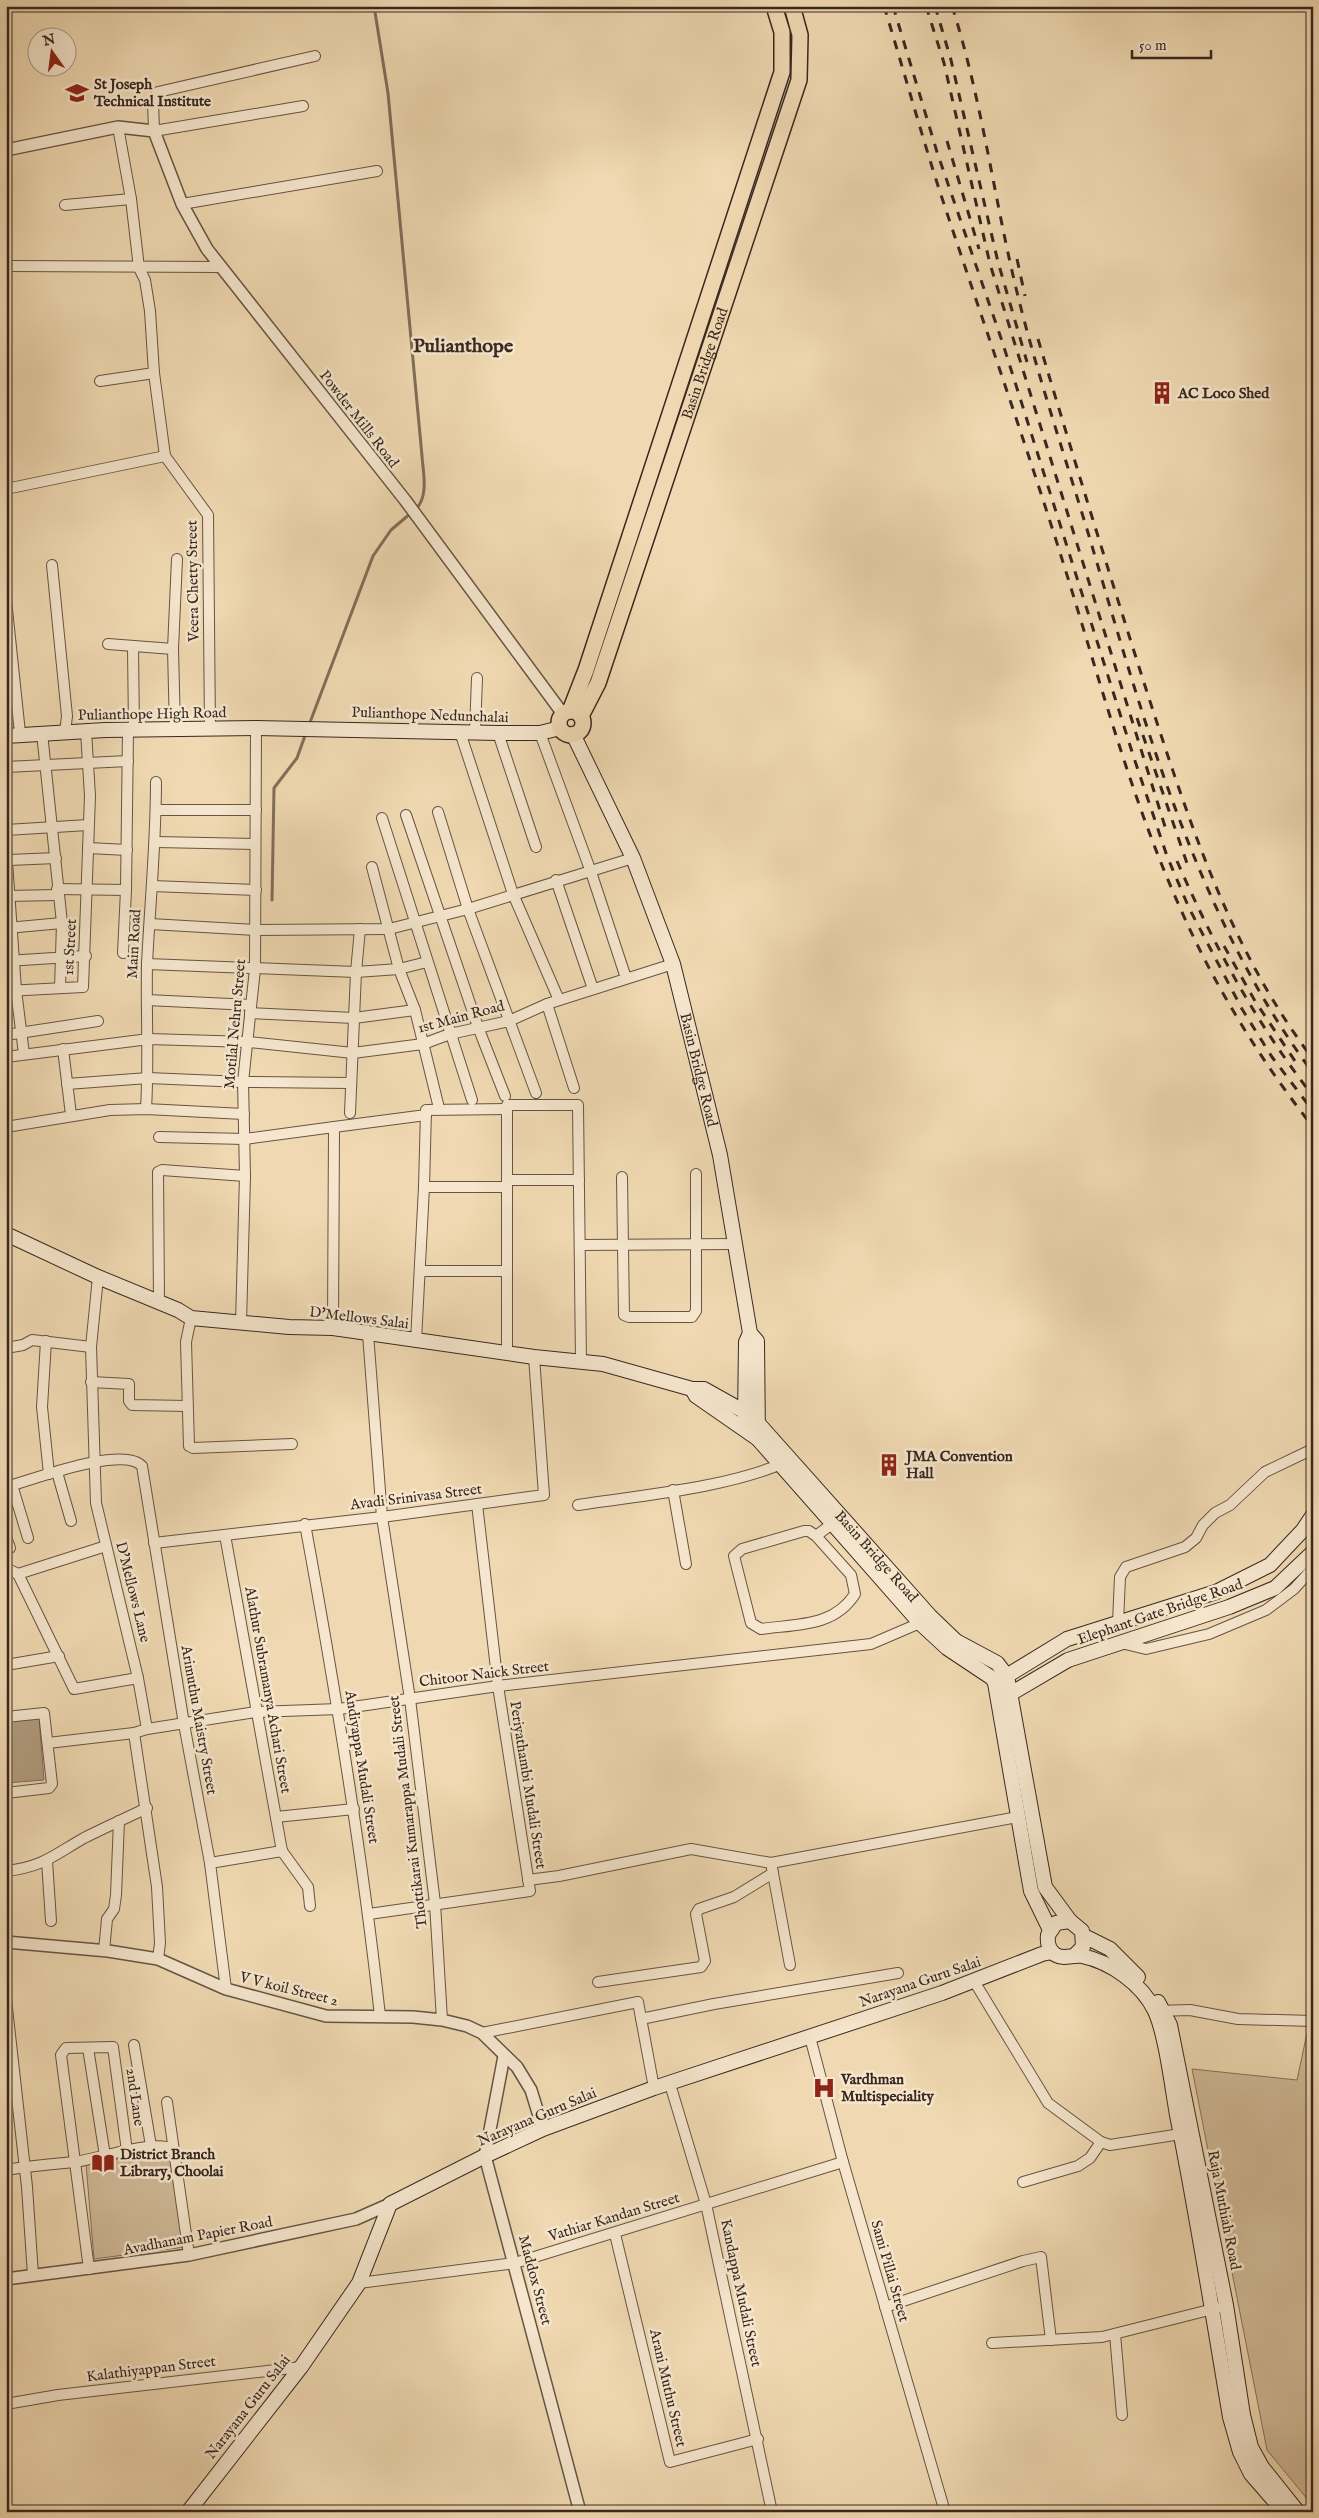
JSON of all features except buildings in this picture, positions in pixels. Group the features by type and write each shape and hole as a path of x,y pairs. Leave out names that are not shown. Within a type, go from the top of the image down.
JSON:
{"main road":[{"name":"Basin Bridge Road","path":"774,6 782,32 782,72 569,721 633,858 673,964 720,1154 750,1333 757,1341 751,1425 930,1616 956,1641 997,1663 1001,1679"},
{"name":"Basin Bridge Road","path":"569,721 598,682 799,80 800,35 792,6"},
{"name":"Pulianthope Nedunchalai","path":"306,728 540,733 569,721"},
{"name":"Pulianthope High Road","path":"6,736 20,733 86,731 306,728"},
{"name":"D'Mellows Salai","path":"6,1234 98,1277 178,1310 191,1318 334,1328 416,1341 603,1364 692,1389 704,1389 745,1412"},
{"path":"745,1412 746,1342 750,1333"},
{"name":"D'Mellows Salai","path":"692,1389 696,1396 751,1425"},
{"name":"Basin Bridge Road","path":"745,1412 758,1439 786,1461"},
{"path":"786,1461 833,1523 920,1623 947,1648 992,1678 1001,1679"},
{"name":"Elephant Gate Bridge Road","path":"1001,1679 1068,1639 1216,1592 1270,1566 1303,1530 1313,1515"},
{"name":"Elephant Gate Bridge Road","path":"998,1701 1012,1698 1037,1678 1068,1660 1182,1623 1275,1588 1313,1552"},
{"path":"1001,1679 1012,1698 1016,1734 1045,1887 1070,1921 1079,1927 1084,1936 1082,1947 1075,1955 1063,1958 1052,1952 1047,1941 1050,1930 1056,1923 1070,1921"},
{"path":"1001,1679 998,1701 1032,1891 1050,1930"},
{"name":"Raja Muthiah Road","path":"1084,1936 1110,1949 1146,1985 1160,2011 1230,2417 1240,2452 1251,2474 1284,2512"},
{"name":"Narayana Guru Salai","path":"188,2512 301,2367 359,2283 390,2204 543,2129 654,2088 974,1981 1042,1954 1052,1952"},
{"name":"Raja Muthiah Road","path":"1075,1955 1088,1957 1119,1972 1142,1991 1170,2024 1226,2305 1243,2415 1251,2447 1262,2467 1298,2512"}],"street":[{"path":"154,131 153,101 158,92 315,56"},
{"path":"6,150 118,126 154,131 303,106"},
{"name":"Veera Chetty Street","path":"118,126 131,199 139,268 145,280 150,311 154,373 165,456 208,515 210,730"},
{"name":"Powder Mills Road","path":"154,131 182,204 207,249 405,500 569,721"},
{"path":"182,204 377,171"},
{"path":"65,205 131,199"},
{"path":"6,266 221,267"},
{"path":"100,381 154,373"},
{"path":"6,489 165,456"},
{"path":"175,730 172,649 177,559"},
{"path":"52,565 67,716 65,732"},
{"path":"6,600 20,733"},
{"path":"108,644 172,649"},
{"path":"123,953 132,646"},
{"path":"475,732 478,678"},
{"name":"Motilal Nehru Street","path":"241,1323 245,1176 243,1082 249,1042 256,930 256,728"},
{"name":"1st Street","path":"11,990 83,988 86,956 90,796 86,731"},
{"path":"460,732 513,894 559,1000"},
{"path":"42,733 62,923 60,988"},
{"path":"498,733 536,847"},
{"path":"540,733 591,872 626,978"},
{"path":"6,767 128,761"},
{"name":"Main Road","path":"146,1109 149,1040 147,964 156,842 156,782"},
{"path":"156,810 256,810"},
{"path":"438,812 468,909 536,1094"},
{"path":"406,815 478,1027 505,1096"},
{"path":"382,818 472,1100"},
{"path":"6,830 88,825"},
{"path":"156,842 255,844"},
{"path":"6,847 9,860 7,896 10,928 11,990 22,1032 24,1054"},
{"path":"88,848 127,850"},
{"path":"9,860 56,858"},
{"path":"150,924 256,930 389,929 441,917 556,880 591,872 633,858"},
{"path":"372,867 399,969 415,1010 438,1104"},
{"path":"556,880 594,989"},
{"path":"152,886 256,890"},
{"path":"7,896 88,890 126,890"},
{"path":"10,928 62,923"},
{"path":"350,1113 356,972 360,929"},
{"path":"10,961 86,956"},
{"path":"147,964 356,972 399,969 427,962"},
{"name":"1st Main Road","path":"149,1040 249,1042 353,1053 423,1044 450,1034 509,1020 547,1004 673,964"},
{"path":"147,1000 354,1018 415,1010"},
{"path":"547,1004 574,1088"},
{"path":"6,1035 98,1021"},
{"path":"6,1057 149,1040"},
{"path":"62,1049 71,1115"},
{"path":"67,1084 148,1078 243,1082 351,1082"},
{"path":"507,1353 507,1106 578,1105 581,1362"},
{"path":"6,1127 71,1115 146,1109 244,1114"},
{"path":"416,1341 426,1110 507,1109"},
{"path":"159,1137 245,1139 426,1115"},
{"path":"334,1127 334,1328"},
{"path":"159,1302 159,1170 245,1176"},
{"path":"622,1177 623,1311 629,1317 692,1317 695,1315 696,1174"},
{"path":"424,1187 579,1180"},
{"path":"580,1245 736,1244"},
{"path":"420,1271 507,1271"},
{"name":"D'Mellows Lane","path":"98,1277 91,1348 96,1503 138,1678 147,1729"},
{"path":"191,1318 186,1342 188,1443 191,1448 292,1444"},
{"name":"Thottikarai Kumarappa Mudali Street","path":"368,1334 382,1517 410,1699 436,1903 442,2020"},
{"path":"6,1348 24,1345 32,1340 91,1348"},
{"path":"46,1341 42,1407 53,1473 72,1521"},
{"name":"Avadi Srinivasa Street","path":"154,1543 306,1524 382,1517 544,1495 534,1356"},
{"path":"91,1382 129,1384 129,1401 132,1405 187,1406"},
{"path":"1118,1623 1120,1577 1126,1567 1185,1547 1196,1538 1215,1513 1230,1505 1265,1472 1313,1449"},
{"path":"28,1538 9,1486 96,1460"},
{"name":"Arimuthu Maistry Street","path":"96,1460 134,1460 142,1466 184,1724 210,1863 226,1989"},
{"path":"578,1505 673,1490 763,1472 786,1461"},
{"path":"673,1490 686,1564"},
{"name":"Periyathambi Mudali Street","path":"436,1903 530,1891 498,1686 477,1504"},
{"path":"816,1536 833,1523"},
{"name":"Andiyappa Mudali Street","path":"306,1524 339,1708 369,1914 380,2016"},
{"path":"804,1531 809,1531 816,1536 851,1575 855,1594 850,1604 828,1620 762,1629 756,1628 751,1623 734,1556 742,1550 804,1531"},
{"name":"Alathur Subramanya Achari Street","path":"225,1535 282,1851"},
{"path":"6,1537 10,1548"},
{"path":"18,1574 106,1546"},
{"path":"6,1568 18,1574 74,1689 138,1678"},
{"path":"1120,1643 1146,1649 1209,1634 1266,1610 1294,1589 1313,1568"},
{"name":"Chitoor Naick Street","path":"48,1743 134,1733 147,1729 256,1712 339,1708 498,1686 871,1644 920,1623"},
{"path":"6,1665 59,1656"},
{"path":"6,1717 44,1713 48,1743 50,1787 6,1793"},
{"path":"134,1733 147,1808 157,1887 160,1943 158,1960"},
{"path":"6,1871 24,1869 48,1861 83,1839 147,1808"},
{"path":"276,1817 354,1809"},
{"path":"528,1880 559,1876 691,1849 772,1868 1018,1817"},
{"path":"104,1951 108,1919 114,1909 116,1895 119,1821"},
{"path":"210,1863 282,1851 308,1887 310,1906"},
{"path":"48,1861 51,1921"},
{"path":"772,1868 790,1965"},
{"path":"598,1982 702,1967 705,1961 696,1914 699,1909 734,1897 772,1868"},
{"path":"369,1914 436,1903"},
{"name":"V V koil Street 2","path":"6,1942 104,1951 158,1960 226,1989 326,2016 380,2016 442,2020 482,2033 517,2067 531,2090 543,2129"},
{"path":"641,2019 714,2004 898,1973"},
{"path":"974,1981 1048,2103 1101,2142 1110,2145 1181,2134"},
{"path":"6,1999 25,2166 33,2275"},
{"path":"482,2033 638,2002 654,2088"},
{"path":"1160,2011 1190,2010 1238,2019 1313,2020"},
{"name":"Sami Pillai Street","path":"810,2037 885,2307 945,2512"},
{"path":"134,2045 151,2146"},
{"name":"2nd Lane","path":"88,2048 113,2047 128,2151"},
{"path":"89,2269 61,2055 66,2048 88,2048 105,2156"},
{"name":"Maddox Street","path":"504,2056 485,2156 580,2512"},
{"name":"Kandappa Mudali Street","path":"670,2084 706,2204 758,2439 772,2512"},
{"path":"167,2102 172,2148 189,2255"},
{"path":"1023,2182 1078,2166 1090,2158 1101,2142"},
{"path":"6,2170 25,2166 76,2162 151,2146 172,2148"},
{"name":"Vathiar Kandan Street","path":"359,2283 515,2263 615,2234 844,2162"},
{"name":"Avadhanam Papier Road","path":"6,2279 189,2255 356,2219 390,2204"},
{"name":"Arani Muthu Street","path":"615,2234 670,2462 758,2439"},
{"path":"885,2307 1023,2261 1041,2257 1052,2340"},
{"path":"992,2343 1102,2337 1226,2305"},
{"path":"1115,2334 1122,2416"},
{"name":"Kalathiyappan Street","path":"6,2404 58,2395 301,2367"}],"shaded area":[{"path":"39,1718 44,1780 6,1783 6,1721"},
{"path":"1307,2033 1313,2034 1313,2506 1267,2450 1192,2069 1297,2080"},
{"path":"176,2150 185,2247 94,2259 86,2164"}],"waterway":[{"path":"374,6 388,93 424,476 423,497 416,509"},
{"path":"309,725 373,556 391,530 411,513"},
{"path":"272,900 274,788 297,758 306,733"}],"railway":[{"path":"884,6 925,146 1041,494 1144,819 1194,939 1224,995 1257,1050 1313,1127"},
{"path":"893,6 937,152 1002,341 1134,758 1167,856 1189,908 1242,1009 1272,1057 1313,1111"},
{"path":"926,6 944,63 990,264 1167,833"},
{"path":"935,6 951,60 998,262 1027,362"},
{"path":"952,6 971,75 1023,317 1155,752 1207,887 1238,951 1273,1014 1313,1073"},
{"path":"947,141 979,249"},
{"path":"1017,259 1025,296"},
{"path":"1038,339 1146,689 1195,834 1234,928 1257,973 1283,1017 1313,1059"},
{"path":"1137,718 1189,869"},
{"path":"1177,861 1191,893 1238,983 1273,1040 1313,1096"},
{"path":"1224,946 1255,1001 1295,1061"}],"place":[{"name":"St Joseph Technical Institute","path":"77,93"},
{"name":"AC Loco Shed","path":"1162,393"},
{"name":"JMA Convention Hall","path":"889,1465"},
{"name":"Vardhman Multispeciality","path":"824,2088"},
{"name":"District Branch Library, Choolai","path":"103,2163"}],"district":[{"name":"Pulianthope","path":"463,346"}]}
